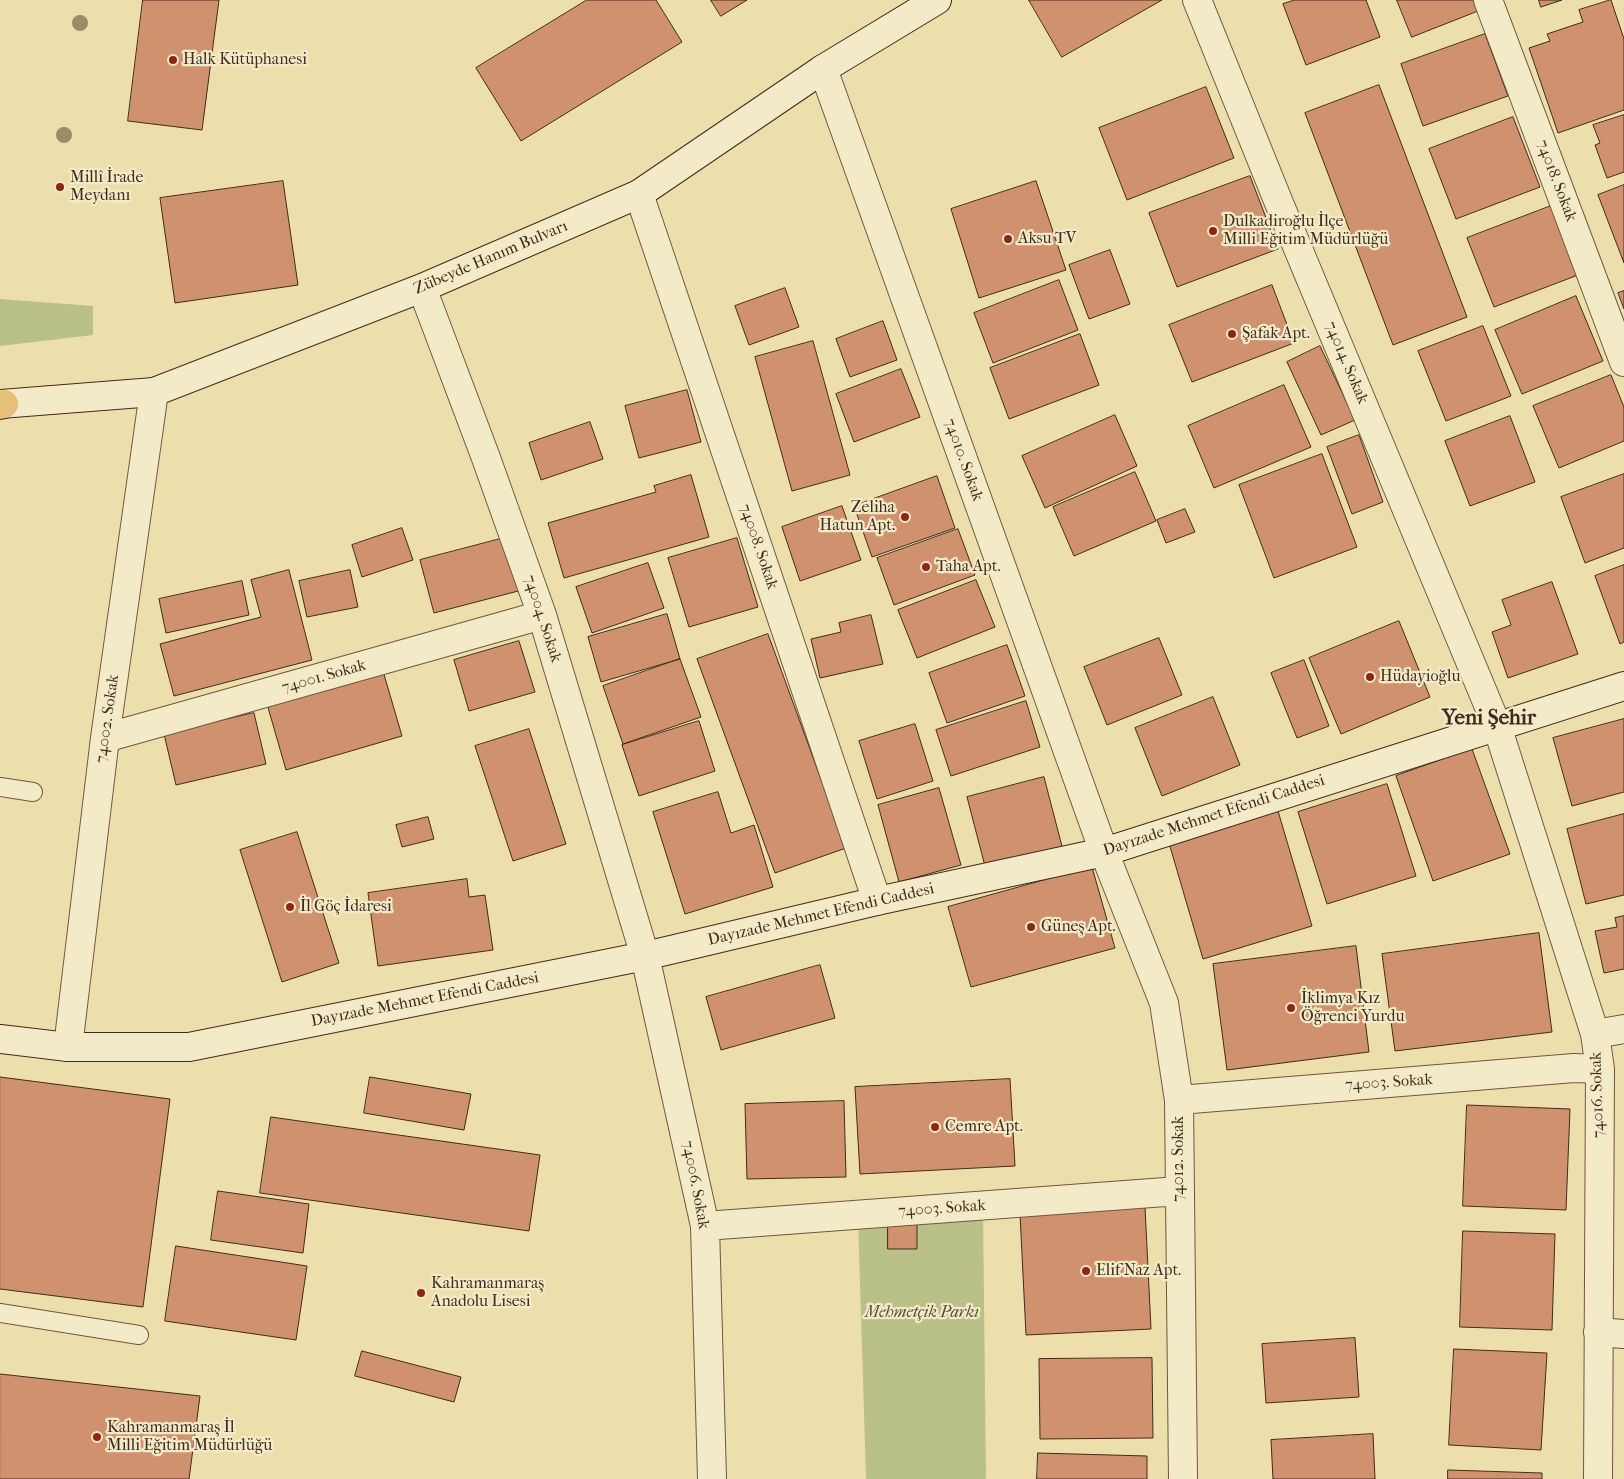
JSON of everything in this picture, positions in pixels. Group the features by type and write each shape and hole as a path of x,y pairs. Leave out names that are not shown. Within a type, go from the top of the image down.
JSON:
{"street":[{"name":"Zübeyde Hanım Bulvarı","path":"1,404 154,392 422,288 639,194 823,69 937,0"},
{"name":"74014. Sokak","path":"1197,0 1279,203 1497,726"},
{"name":"74018. Sokak","path":"1488,0 1624,362"},
{"name":"74010. Sokak","path":"823,69 1104,852"},
{"name":"74008. Sokak","path":"639,194 877,901"},
{"name":"74004. Sokak","path":"422,288 486,458 542,616 645,956"},
{"name":"74002. Sokak","path":"68,1047 105,738 154,392"},
{"name":"74001. Sokak","path":"105,738 542,616"},
{"name":"Dayızade Mehmet Efendi Caddesi","path":"0,1039 68,1047 189,1047 645,956 877,901 1104,852 1624,686"},
{"name":"74016. Sokak","path":"1497,726 1595,1034 1600,1069 1611,1333 1598,1479"},
{"name":"74012. Sokak","path":"1104,852 1164,1003 1178,1100 1183,1479"},
{"name":"74006. Sokak","path":"645,956 705,1226 712,1479"},
{"path":"1595,1034 1624,1029"},
{"name":"74003. Sokak","path":"1178,1100 1574,1068 1600,1069"},
{"name":"74003. Sokak","path":"705,1226 1178,1191"}],"lane":[{"path":"0,787 33,792"},
{"path":"0,1313 139,1335"}],"green space":[{"path":"0,299 93,306 93,335 0,346"},
{"name":"Mehmetçik Parkı","path":"983,1209 986,1479 866,1479 858,1219"}],"building":[{"name":"Halk Kütüphanesi","path":"143,0 219,0 202,130 128,121"},
{"path":"587,0 656,0 682,42 521,141 476,68"},
{"path":"711,0 747,0 721,16"},
{"path":"1029,0 1162,0 1062,57"},
{"path":"1295,0 1366,0 1380,37 1306,65 1283,4"},
{"path":"1397,0 1474,0 1478,11 1412,37"},
{"path":"1539,0 1562,0 1541,7"},
{"path":"1611,0 1624,39 1624,110 1558,133 1529,48 1550,41 1547,34 1583,22 1579,10"},
{"path":"1485,34 1508,96 1423,126 1401,64"},
{"path":"1379,85 1467,317 1393,345 1305,113"},
{"path":"1206,87 1234,158 1127,200 1099,128"},
{"path":"1624,115 1624,172 1607,178 1595,145 1600,143 1593,125"},
{"path":"1513,117 1540,187 1456,219 1429,149"},
{"name":"Dulkadiroğlu İlçe Milli Eğitim Müdürlüğü","path":"1250,176 1278,249 1177,287 1149,213"},
{"path":"283,181 298,285 175,303 160,198"},
{"name":"Aksu TV","path":"1036,181 1066,270 979,298 951,209"},
{"path":"1624,185 1624,263 1598,195"},
{"path":"1551,206 1578,275 1494,307 1467,238"},
{"path":"1110,250 1130,304 1089,319 1069,265"},
{"path":"1059,280 1078,330 993,363 974,313"},
{"name":"Şafak Apt.","path":"1272,285 1294,343 1192,382 1169,325"},
{"path":"785,288 799,327 749,345 735,306"},
{"path":"1624,291 1624,309 1618,293"},
{"path":"1576,296 1603,361 1522,394 1495,330"},
{"path":"883,321 897,360 850,377 836,339"},
{"path":"1483,326 1511,396 1446,421 1418,351"},
{"path":"1080,334 1099,385 1009,419 990,368"},
{"path":"813,341 850,475 792,491 755,357"},
{"path":"1320,346 1355,420 1321,435 1287,362"},
{"path":"901,369 920,417 854,442 836,394"},
{"path":"1611,375 1624,407 1624,441 1559,468 1533,406"},
{"path":"1284,385 1311,447 1214,488 1188,426"},
{"path":"687,390 701,442 639,458 625,406"},
{"path":"1115,415 1137,466 1045,508 1022,456"},
{"path":"1510,416 1535,482 1470,506 1445,441"},
{"path":"590,422 603,459 541,480 529,443"},
{"path":"1359,435 1383,502 1352,514 1327,447"},
{"path":"1322,454 1357,547 1274,578 1239,485"},
{"path":"1135,472 1156,521 1074,556 1053,507"},
{"path":"1624,474 1624,548 1585,563 1561,497"},
{"path":"691,475 709,537 564,578 548,523 656,492 654,486"},
{"name":"Zeliha Hatun Apt.","path":"937,476 955,528 872,557 854,506"},
{"path":"842,506 861,560 800,581 782,527"},
{"path":"1185,509 1195,532 1166,543 1157,520"},
{"path":"402,528 413,560 362,577 352,545"},
{"name":"Taha Apt.","path":"958,529 975,575 894,605 877,558"},
{"path":"508,537 522,590 434,613 420,560"},
{"path":"737,538 758,607 689,627 668,558"},
{"path":"648,563 664,608 592,633 576,587"},
{"path":"1624,565 1624,642 1620,644 1595,576"},
{"path":"289,570 312,660 174,696 160,644 261,617 251,580"},
{"path":"350,570 358,607 307,617 299,581"},
{"path":"976,580 995,627 917,658 898,610"},
{"path":"242,581 249,615 166,633 159,599"},
{"path":"1552,582 1578,654 1508,678 1492,632 1511,625 1502,600"},
{"path":"667,614 680,659 601,682 588,637"},
{"path":"871,615 883,664 820,678 811,639 841,632 839,623"},
{"name":"Hüdayioğlu","path":"1399,621 1430,697 1341,734 1309,658"},
{"path":"768,634 846,848 775,873 697,659"},
{"path":"1159,638 1182,695 1107,725 1084,667"},
{"path":"519,641 535,692 469,711 454,660"},
{"path":"1007,645 1025,696 947,723 929,673"},
{"path":"680,659 701,717 623,744 603,686"},
{"path":"1304,660 1329,726 1297,738 1271,673"},
{"path":"383,671 402,736 286,770 267,704"},
{"path":"1213,697 1240,765 1162,796 1135,728"},
{"path":"1026,701 1040,747 951,776 936,730"},
{"path":"254,713 266,764 176,785 164,734"},
{"path":"1624,719 1624,792 1572,806 1553,738"},
{"path":"699,721 715,771 639,796 622,745"},
{"path":"915,724 933,781 877,799 859,741"},
{"path":"529,729 566,844 513,861 475,746"},
{"path":"1472,749 1510,854 1433,881 1396,776"},
{"path":"1044,777 1064,854 987,874 967,797"},
{"path":"1387,784 1416,876 1327,904 1298,812"},
{"path":"939,788 961,865 899,882 878,805"},
{"path":"718,792 731,833 754,825 773,887 685,914 653,812"},
{"path":"1278,811 1312,926 1203,959 1169,843"},
{"path":"1624,814 1624,895 1586,904 1567,829"},
{"path":"428,817 434,839 402,847 396,825"},
{"name":"İl Göç İdaresi","path":"297,832 339,963 282,982 240,850"},
{"name":"Güneş Apt.","path":"1092,867 1115,948 971,987 948,907"},
{"path":"467,879 469,897 485,895 493,950 378,966 368,893"},
{"path":"1624,916 1624,969 1604,973 1595,931 1617,927 1615,918"},
{"path":"1539,933 1552,1032 1395,1051 1382,954"},
{"name":"İklimya Kız Öğrenci Yurdu","path":"1356,946 1369,1052 1227,1070 1213,964"},
{"path":"820,965 835,1018 721,1050 706,997"},
{"path":"0,1077 170,1099 143,1307 0,1289"},
{"path":"370,1077 471,1094 464,1130 364,1113"},
{"name":"Cemre Apt.","path":"1010,1079 1015,1166 860,1174 855,1087"},
{"path":"844,1101 846,1177 747,1179 745,1104"},
{"path":"1467,1105 1570,1109 1566,1210 1463,1206"},
{"path":"271,1117 540,1155 529,1231 260,1193"},
{"path":"218,1191 309,1204 303,1253 211,1240"},
{"name":"Elif Naz Apt.","path":"1145,1207 1151,1329 1026,1335 1020,1214"},
{"path":"888,1222 917,1223 917,1249 888,1249"},
{"path":"1463,1231 1555,1234 1552,1330 1460,1327"},
{"path":"176,1246 307,1266 296,1340 165,1321"},
{"path":"1355,1338 1359,1397 1266,1403 1262,1344"},
{"path":"1454,1349 1547,1353 1541,1450 1449,1445"},
{"path":"362,1351 461,1377 454,1402 355,1376"},
{"path":"1152,1358 1153,1438 1040,1439 1039,1359"},
{"name":"Kahramanmaraş İl Milli Eğitim Müdürlüğü","path":"0,1374 200,1396 189,1479 0,1479"},
{"path":"1373,1434 1375,1479 1273,1479 1271,1440"},
{"path":"1038,1453 1147,1456 1147,1479 1037,1479"},
{"path":"1448,1470 1542,1473 1542,1479 1448,1479"}],"place":[{"name":"Halk Kütüphanesi","path":"173,60"},
{"name":"Millî İrade Meydanı","path":"60,187"},
{"name":"Dulkadiroğlu İlçe Milli Eğitim Müdürlüğü","path":"1213,231"},
{"name":"Aksu TV","path":"1008,239"},
{"name":"Şafak Apt.","path":"1232,334"},
{"name":"Zeliha Hatun Apt.","path":"905,517"},
{"name":"Taha Apt.","path":"926,567"},
{"name":"Hüdayioğlu","path":"1370,677"},
{"name":"İl Göç İdaresi","path":"290,907"},
{"name":"Güneş Apt.","path":"1031,927"},
{"name":"İklimya Kız Öğrenci Yurdu","path":"1291,1008"},
{"name":"Cemre Apt.","path":"935,1127"},
{"name":"Elif Naz Apt.","path":"1086,1271"},
{"name":"Kahramanmaraş Anadolu Lisesi","path":"421,1293"},
{"name":"Kahramanmaraş İl Milli Eğitim Müdürlüğü","path":"97,1437"}],"district":[{"name":"Yeni Şehir","path":"1489,719"}]}
